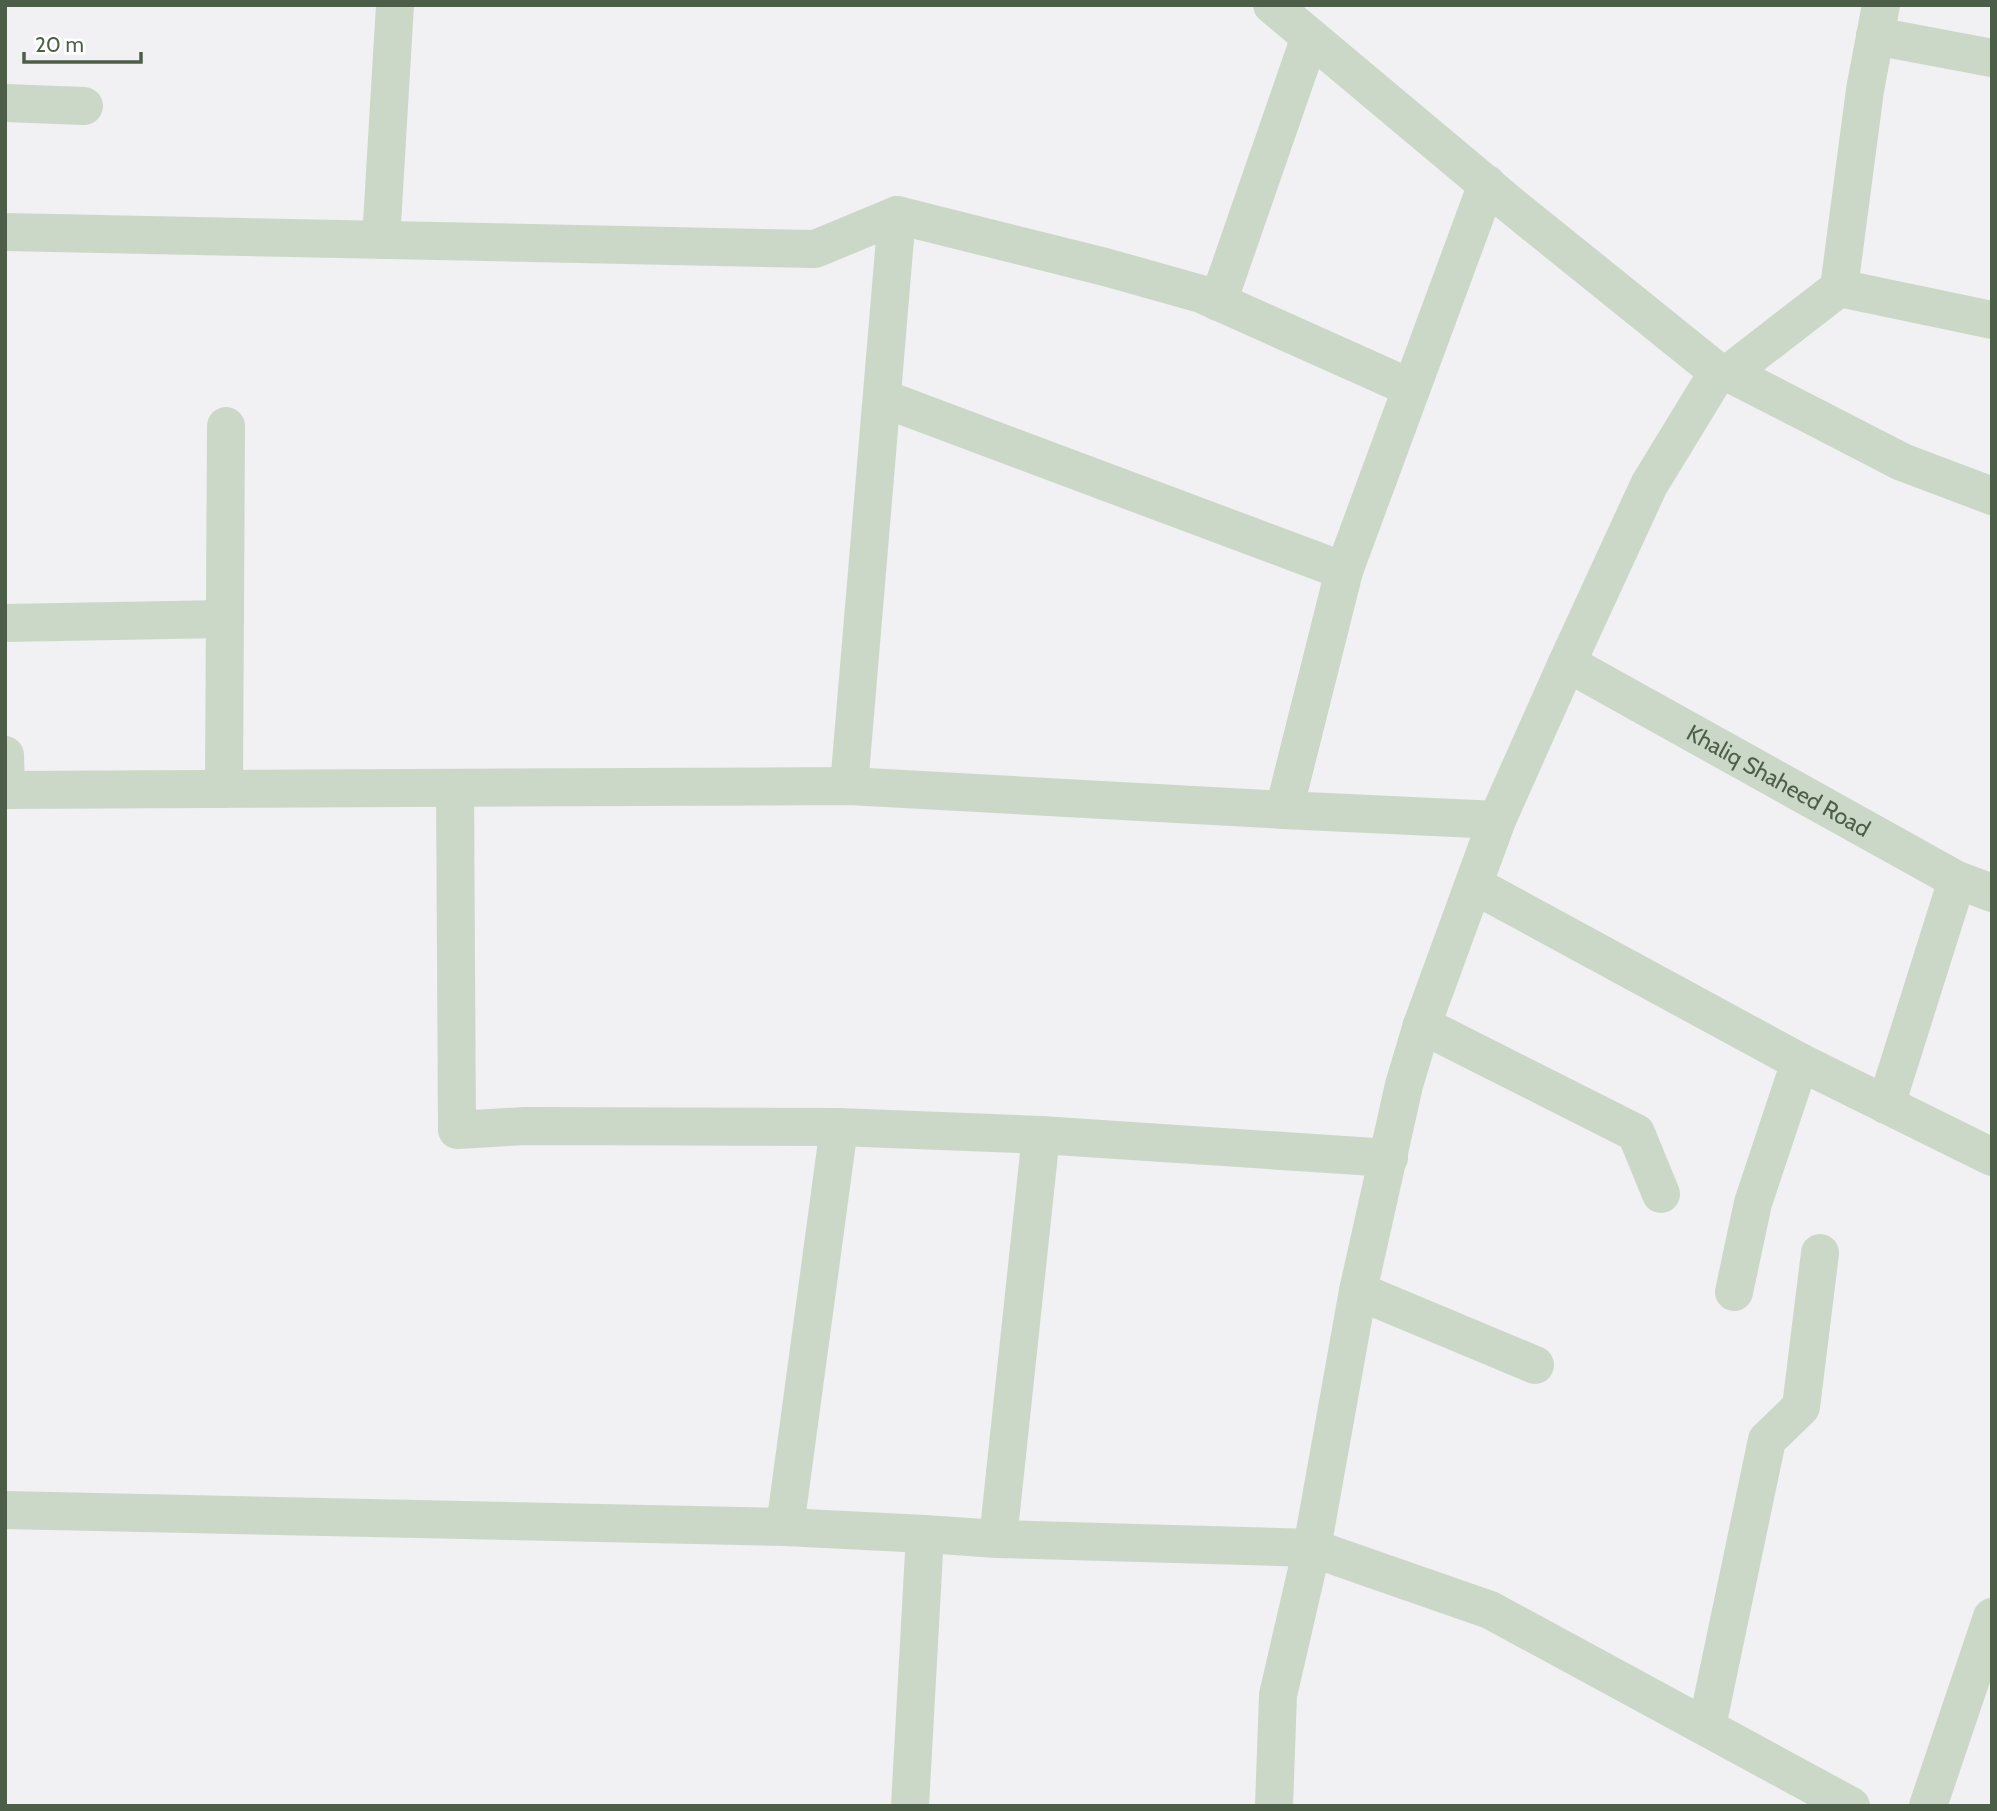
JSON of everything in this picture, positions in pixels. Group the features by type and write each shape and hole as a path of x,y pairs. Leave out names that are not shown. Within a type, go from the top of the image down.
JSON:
{"street":[{"path":"381,240 396,5"},
{"path":"1272,5 1487,184 1723,373 1902,462 1992,496"},
{"path":"1274,1806 1279,1695 1312,1548 1358,1291 1404,1085 1422,1025 1497,820 1649,485 1723,373 1839,288 1865,90 1878,21 1992,58"},
{"path":"1219,302 1310,37"},
{"path":"5,103 84,106"},
{"path":"1284,810 1344,571 1487,184"},
{"path":"849,786 897,215"},
{"path":"5,232 815,249 897,215 1201,294 1411,388"},
{"path":"1839,288 1992,320"},
{"path":"882,398 1344,571"},
{"path":"224,789 226,426"},
{"path":"5,623 225,619"},
{"name":"Khaliq Shaheed Road","path":"1567,663 1956,880 1992,893"},
{"path":"6,778 224,789 849,786 1497,820"},
{"path":"456,788 457,1129 525,1126 839,1127 1041,1135 1389,1158"},
{"path":"1886,1105 1956,880"},
{"path":"1474,885 1800,1062 1992,1157"},
{"path":"1422,1025 1636,1133 1661,1194"},
{"path":"1734,1292 1753,1203 1800,1062"},
{"path":"785,1527 839,1127"},
{"path":"998,1539 1041,1135"},
{"path":"1707,1727 1767,1440 1801,1407 1820,1253"},
{"path":"1358,1291 1535,1364"},
{"path":"5,1510 785,1527 998,1539 1312,1548 1490,1610 1852,1806"},
{"path":"910,1806 925,1534"},
{"path":"1928,1806 1992,1618"}]}
